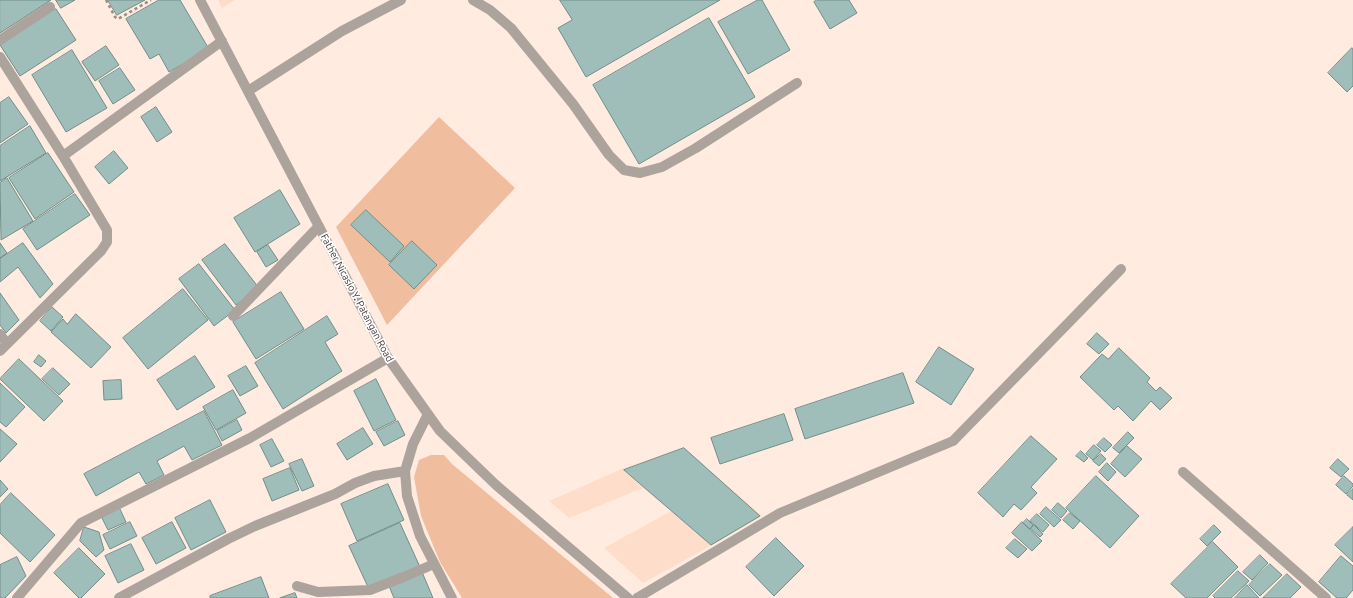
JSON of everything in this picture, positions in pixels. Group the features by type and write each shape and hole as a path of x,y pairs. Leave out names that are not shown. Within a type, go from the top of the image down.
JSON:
{"street":[{"name":"Father Nicasio Y. Patangan Road","path":"200,0 388,358 440,431 496,485 628,598"},
{"path":"248,91 342,31 402,0"},
{"path":"473,0 490,10 511,28 573,104 609,155 624,170 640,173 662,167 696,148 797,83"},
{"path":"0,40 50,7"},
{"path":"63,156 222,42"},
{"path":"0,58 63,156 107,230 107,242 101,251 3,348"},
{"path":"234,316 319,226"},
{"path":"638,598 780,513 953,441 1121,269"},
{"path":"0,334 3,348"},
{"path":"17,598 81,523 250,438 388,358"},
{"path":"428,414 413,444 405,471 407,496 420,536 452,598"},
{"path":"119,598 255,526 335,494 368,478 405,471"},
{"path":"1183,472 1326,598"},
{"path":"297,586 318,592 370,590 434,564"}],"path":[{"path":"106,0 114,17 118,19 151,0"}],"shaded area":[{"path":"218,0 235,0 222,8"},
{"path":"439,117 515,188 387,325 336,227"},
{"path":"684,447 762,516 643,583 604,548 671,511 643,488 569,518 549,501 624,468"},
{"path":"431,455 444,455 452,464 613,598 462,598 440,562 421,516 414,477 419,460"}],"building":[{"path":"0,0 51,0 0,33"},
{"path":"56,0 75,0 61,8"},
{"path":"108,0 145,0 117,15"},
{"path":"159,0 180,0 209,49 169,72 159,54 150,59 126,19"},
{"path":"560,0 720,0 586,77 558,28 572,20"},
{"path":"758,0 762,0 790,50 748,74 718,22"},
{"path":"817,0 849,0 857,13 830,29 814,2"},
{"path":"56,9 76,40 20,76 0,45"},
{"path":"709,18 755,97 639,164 593,85"},
{"path":"106,46 119,65 95,81 82,62"},
{"path":"1352,48 1353,86 1347,92 1328,73"},
{"path":"72,50 107,108 66,132 32,75"},
{"path":"120,68 135,90 113,104 99,81"},
{"path":"9,97 28,124 0,143 0,103"},
{"path":"156,107 172,132 157,142 141,117"},
{"path":"30,126 46,153 0,181 0,146"},
{"path":"114,151 128,168 109,184 95,167"},
{"path":"48,153 74,192 35,219 9,178"},
{"path":"7,178 33,221 1,240 0,183"},
{"path":"280,190 300,224 255,252 234,218"},
{"path":"75,194 90,215 37,250 23,229"},
{"path":"366,210 404,246 390,262 351,225"},
{"path":"412,241 437,265 414,289 389,265"},
{"path":"0,243 7,253 0,258"},
{"path":"23,243 53,284 40,298 18,267 0,282 0,259"},
{"path":"225,244 259,288 236,305 202,260"},
{"path":"268,245 278,260 266,267 257,252"},
{"path":"199,264 235,310 214,326 179,279"},
{"path":"183,289 208,320 148,369 123,338"},
{"path":"281,292 304,329 256,359 233,322"},
{"path":"0,293 19,320 6,333 0,325"},
{"path":"52,307 63,317 51,331 40,321"},
{"path":"76,314 111,347 91,368 51,332 63,319 67,324"},
{"path":"327,316 338,334 325,342 342,371 283,409 255,363"},
{"path":"1097,333 1109,344 1099,354 1087,344"},
{"path":"939,347 974,369 951,405 916,382"},
{"path":"1119,348 1150,378 1147,382 1156,391 1160,387 1172,398 1160,410 1151,401 1133,421 1118,406 1114,410 1080,377 1102,354 1108,359"},
{"path":"39,355 46,361 41,367 34,362"},
{"path":"195,356 215,387 177,410 157,380"},
{"path":"19,359 63,401 44,421 0,379"},
{"path":"246,366 258,386 240,396 228,376"},
{"path":"53,368 70,384 59,395 42,379"},
{"path":"903,373 914,403 805,439 795,409"},
{"path":"376,379 396,420 374,431 354,391"},
{"path":"121,380 122,399 104,400 103,381"},
{"path":"0,383 25,407 6,427 0,422"},
{"path":"233,390 246,413 216,430 203,407"},
{"path":"204,411 222,445 192,460 184,446 157,461 164,475 146,484 139,472 96,496 84,474"},
{"path":"784,414 793,440 720,464 711,438"},
{"path":"237,420 242,430 222,441 217,431"},
{"path":"398,421 405,435 384,446 376,432"},
{"path":"363,428 373,444 347,460 337,444"},
{"path":"0,429 17,444 0,462"},
{"path":"1128,432 1134,438 1119,453 1113,448"},
{"path":"1031,436 1057,459 1031,487 1037,493 1021,510 1014,504 1003,517 978,493"},
{"path":"1104,438 1112,445 1105,452 1097,445"},
{"path":"272,439 284,461 271,467 260,445"},
{"path":"1094,445 1101,451 1093,460 1086,454"},
{"path":"1127,446 1142,459 1125,477 1111,464"},
{"path":"684,448 760,516 711,545 624,470"},
{"path":"1081,451 1088,458 1084,462 1076,456"},
{"path":"1101,454 1106,459 1099,466 1093,461"},
{"path":"302,459 314,486 302,491 289,464"},
{"path":"1338,459 1349,469 1341,477 1330,468"},
{"path":"1107,463 1116,472 1108,481 1099,472"},
{"path":"290,468 299,490 272,501 263,479"},
{"path":"1096,476 1139,516 1110,548 1066,508"},
{"path":"1344,476 1353,484 1346,494 1336,485"},
{"path":"0,480 8,489 0,497"},
{"path":"388,484 404,520 357,541 341,504"},
{"path":"1353,489 1353,500 1347,495"},
{"path":"11,493 55,535 30,562 0,533 0,505"},
{"path":"210,500 226,532 191,550 175,518"},
{"path":"1058,503 1067,511 1061,518 1052,510"},
{"path":"119,507 126,522 108,530 101,516"},
{"path":"1046,507 1061,520 1054,527 1040,514"},
{"path":"1070,513 1080,521 1073,529 1063,520"},
{"path":"1037,514 1049,525 1043,532 1030,521"},
{"path":"1027,519 1033,525 1030,529 1023,523"},
{"path":"130,522 137,536 110,549 103,535"},
{"path":"172,522 186,548 156,564 142,538"},
{"path":"1022,522 1042,541 1032,551 1012,533"},
{"path":"400,523 420,567 368,587 349,546"},
{"path":"1034,525 1043,534 1040,537 1031,529"},
{"path":"1214,525 1221,532 1207,546 1200,539"},
{"path":"84,527 99,532 104,550 96,557 80,541"},
{"path":"1353,527 1353,562 1335,545"},
{"path":"776,538 804,566 774,596 746,567"},
{"path":"1015,539 1027,549 1018,558 1006,548"},
{"path":"1213,542 1238,567 1207,598 1186,598 1171,584"},
{"path":"131,544 144,570 118,583 105,556"},
{"path":"79,548 105,574 81,598 79,598 54,573"},
{"path":"1260,555 1268,563 1252,580 1243,572"},
{"path":"1341,556 1353,566 1353,590 1346,598 1337,598 1319,582"},
{"path":"17,557 26,576 5,598 0,598 0,565"},
{"path":"1270,564 1282,575 1260,596 1249,585"},
{"path":"1238,571 1249,581 1231,598 1215,598 1213,596"},
{"path":"422,572 433,598 394,598 389,586"},
{"path":"1287,574 1301,587 1290,598 1263,598"},
{"path":"261,577 269,598 210,598 210,596"},
{"path":"1247,585 1259,598 1235,598"},
{"path":"295,593 297,598 280,598"}]}
